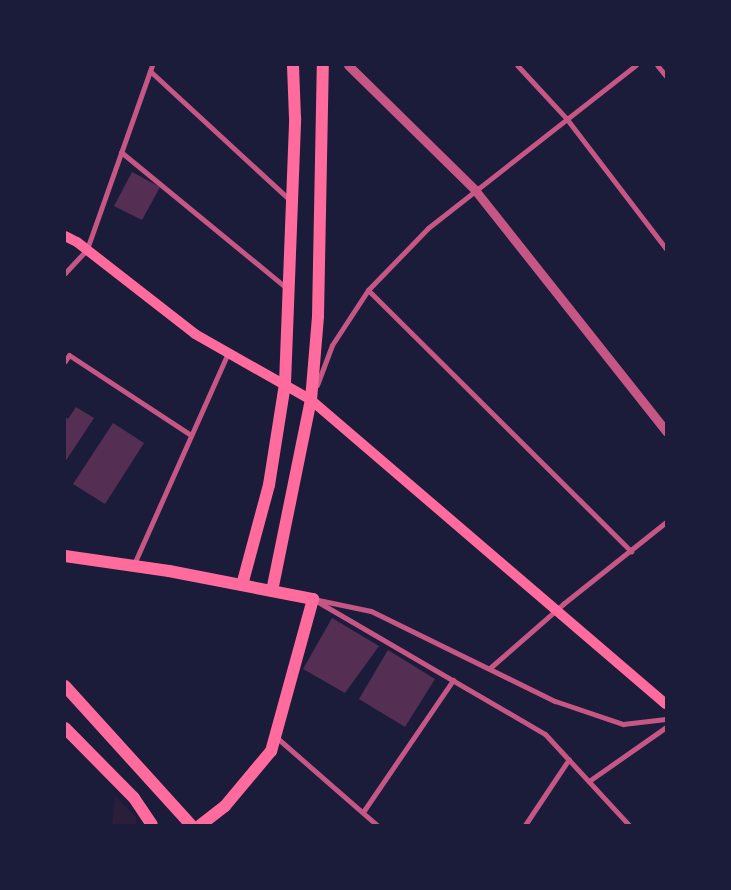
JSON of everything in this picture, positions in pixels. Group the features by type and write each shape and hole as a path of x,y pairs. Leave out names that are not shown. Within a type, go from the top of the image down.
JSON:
{"main road":[{"path":"242,585 269,485 285,384 293,65"},
{"path":"272,591 311,400 318,316 323,65"},
{"path":"65,236 87,250 195,334 311,400 558,608 666,704"},
{"path":"65,556 133,566 313,599 271,751 225,806 201,825"},
{"path":"65,686 191,825"},
{"path":"65,728 134,798 152,825"}],"street":[{"path":"348,65 475,190 666,431"},
{"path":"517,65 566,118 666,249"},
{"path":"311,400 332,345 368,290 428,228 636,65"},
{"path":"657,65 666,76"},
{"path":"65,273 87,250 151,68 291,202"},
{"path":"121,152 288,290"},
{"path":"368,290 631,551"},
{"path":"133,566 228,352"},
{"path":"65,361 69,355 192,436"},
{"path":"491,668 558,608 666,522"},
{"path":"313,599 372,611 555,701 623,724 666,719"},
{"path":"313,599 545,734 629,825"},
{"path":"363,812 453,680"},
{"path":"590,781 666,727"},
{"path":"276,737 377,825"},
{"path":"525,825 569,759"}],"shaded area":[{"path":"115,796 136,817 137,825 112,825"}],"building":[{"path":"132,172 160,187 142,220 114,206"},
{"path":"76,407 94,418 65,462 65,417 68,419"},
{"path":"113,423 144,443 105,504 73,484"},
{"path":"332,618 379,646 345,693 303,669"},
{"path":"388,650 435,679 405,727 359,699"}]}
